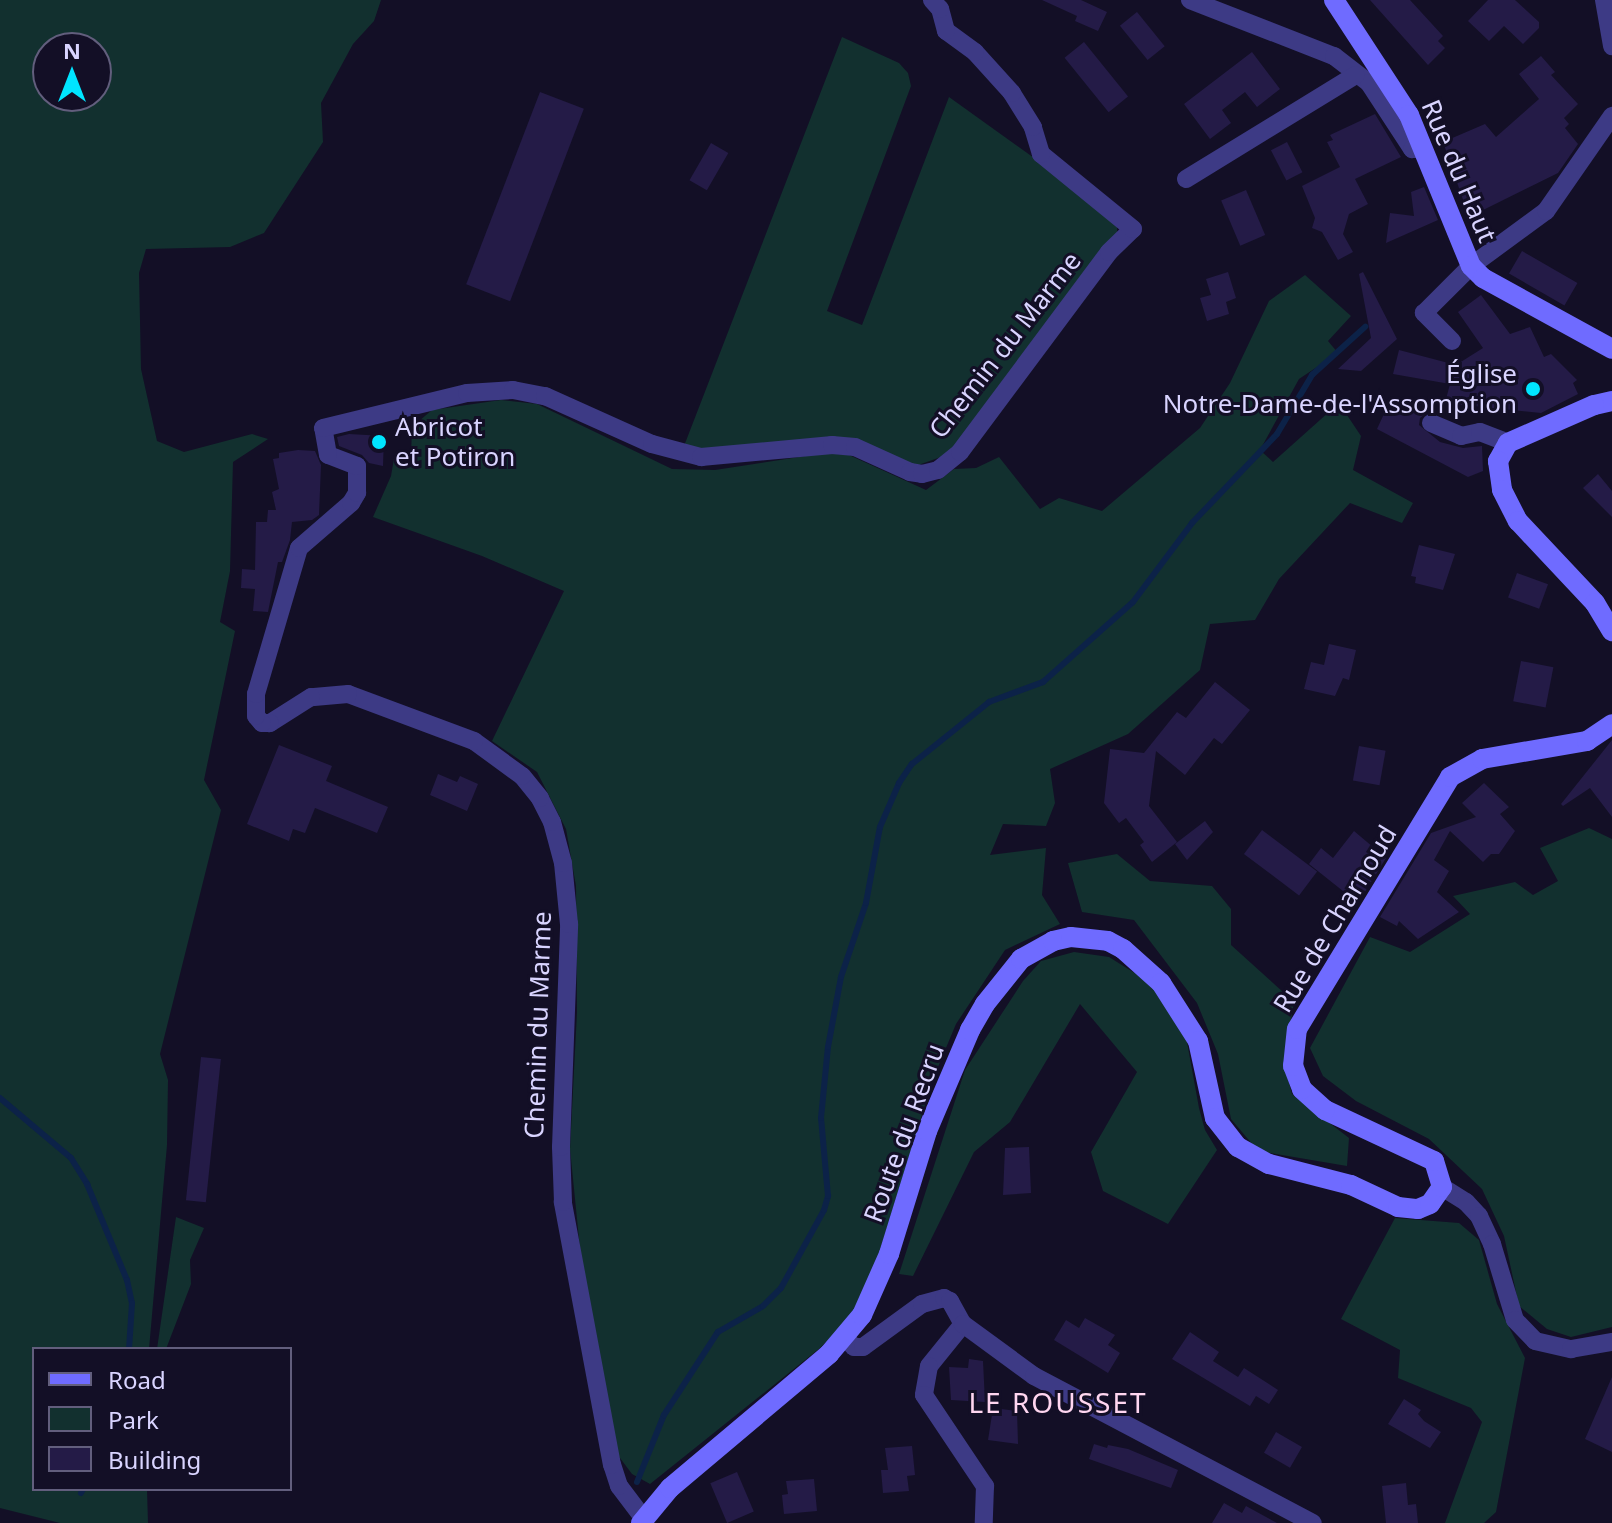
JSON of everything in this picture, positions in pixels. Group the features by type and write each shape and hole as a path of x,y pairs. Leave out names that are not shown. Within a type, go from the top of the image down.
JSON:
{"street":[{"name":"Chemin du Marme","path":"643,1521 619,1486 612,1465 563,1202 561,1147 569,924 563,863 552,822 540,798 522,776 474,741 373,701 348,694 311,697 270,723 262,723 256,716 260,674 299,548 351,503 359,483 357,466 328,455 323,428 467,393 513,390 545,396 652,444 689,455 731,457 832,445 855,447 910,472 938,470 960,452 1109,252 1133,229 1041,154 1033,127 1012,93 975,52 946,31 940,9 932,0"},
{"path":"1190,0 1334,56 1369,83 1412,149 1423,149"},
{"name":"Rue du Haut","path":"1334,0 1409,115 1471,266 1483,278 1612,349"},
{"path":"1604,0 1612,46"},
{"path":"1186,179 1356,75"},
{"path":"1452,341 1424,313 1471,266 1546,211 1612,116"},
{"path":"1612,401 1508,443 1501,451 1498,471 1513,512 1533,540 1595,603 1612,631"},
{"path":"1431,423 1461,436 1480,432 1508,443"},
{"name":"Rue de Charnoud","path":"1442,1187 1434,1161 1423,1153 1344,1119 1311,1101 1302,1089 1293,1066 1297,1029 1450,777 1482,759 1587,741 1612,724"},
{"name":"Route du Recru","path":"643,1521 670,1488 844,1337 871,1300 927,1131 970,1030 985,1004 1021,959 1062,939 1091,937 1108,941 1123,949 1161,983 1198,1041 1215,1118 1238,1147 1269,1164 1351,1185 1398,1207 1418,1209 1430,1204 1442,1187"},
{"path":"1442,1187 1466,1202 1479,1216 1492,1244 1515,1320 1535,1341 1571,1349 1612,1342"},
{"path":"844,1337 854,1347 863,1347 922,1304 937,1298 950,1301 963,1324 1034,1376 1313,1523"},
{"path":"963,1324 929,1366 924,1395 985,1486 984,1523"}],"green space":[{"path":"0,0 381,0 374,21 353,44 321,103 323,142 264,233 230,247 146,249 139,273 141,369 157,441 184,452 252,434 268,439 233,462 230,571 220,622 235,631 204,780 221,810 160,1054 168,1080 167,1145 149,1347 32,1347 32,1491 147,1491 148,1523 60,1523 0,1508"},
{"path":"842,37 899,63 908,73 911,86 827,311 862,325 949,97 1087,196 1117,226 1117,235 952,453 910,468 853,439 727,452 684,446"},
{"path":"1305,275 1351,316 1328,341 1338,353 1299,379 1260,450 1273,462 1339,403 1361,436 1353,470 1413,503 1402,523 1350,503 1279,579 1255,620 1210,624 1200,670 1128,734 1050,769 1055,803 1046,826 1003,824 990,855 1046,848 1042,895 1060,924 1005,950 956,1024 933,1079 874,1269 850,1318 820,1348 650,1484 632,1474 617,1454 582,1269 570,1149 577,1012 576,886 566,829 537,772 492,741 564,591 482,556 373,517 391,476 394,458 411,457 412,427 432,410 501,400 537,404 672,469 715,470 825,453 849,455 926,490 954,469 976,468 999,457 1040,509 1059,498 1102,511 1200,428 1230,383 1269,301"},
{"path":"1589,828 1612,839 1612,1327 1571,1337 1547,1329 1519,1306 1504,1236 1482,1189 1429,1139 1356,1101 1323,1076 1310,1048 1370,937 1410,952 1470,914 1453,896 1515,882 1533,895 1558,881 1540,848"},
{"path":"1117,854 1150,881 1212,886 1231,909 1231,945 1294,1002 1284,1063 1292,1094 1349,1138 1347,1166 1258,1151 1231,1119 1218,1054 1197,1003 1134,920 1082,912 1068,863"},
{"path":"1074,952 1109,957 1149,982 1185,1031 1199,1108 1205,1130 1217,1150 1168,1224 1103,1191 1091,1152 1137,1072 1080,1004 1010,1122 974,1152 913,1276 899,1274 965,1070 1023,981 1041,961"},
{"path":"176,1217 204,1228 190,1260 191,1284 167,1347 157,1347"},
{"path":"1395,1218 1459,1223 1479,1240 1497,1304 1525,1358 1496,1512 1484,1523 1445,1523 1482,1422 1471,1408 1398,1378 1400,1350 1341,1319"}],"building":[{"path":"1042,0 1081,0 1107,12 1098,31 1075,21 1077,16"},
{"path":"1370,0 1410,0 1443,36 1438,41 1445,48 1428,65"},
{"path":"1488,0 1515,0 1539,22 1539,28 1523,44 1504,26 1489,41 1468,21"},
{"path":"1137,12 1165,46 1148,60 1120,26"},
{"path":"1084,42 1128,96 1109,112 1065,58"},
{"path":"1252,52 1280,89 1257,107 1245,92 1222,110 1231,123 1210,139 1184,104"},
{"path":"1541,56 1555,72 1551,75 1578,104 1564,118 1569,124 1565,128 1578,144 1558,173 1469,217 1443,142 1485,124 1496,137 1539,99 1519,74"},
{"path":"540,92 584,109 510,301 466,284"},
{"path":"1375,114 1401,157 1355,179 1368,204 1349,214 1343,234 1353,252 1338,260 1322,232 1312,228 1315,218 1302,186 1340,167 1327,142 1333,140 1330,135"},
{"path":"1287,142 1302,172 1286,180 1271,150"},
{"path":"711,143 728,153 707,190 690,180"},
{"path":"1424,187 1438,220 1386,243 1390,213 1414,216 1411,192"},
{"path":"1246,190 1265,235 1240,246 1221,201"},
{"path":"1522,251 1577,283 1564,306 1509,274"},
{"path":"1228,272 1236,298 1226,302 1229,314 1207,321 1200,298 1211,295 1206,279"},
{"path":"1363,272 1397,339 1361,371 1338,369 1371,338 1359,274"},
{"path":"1481,295 1510,334 1530,327 1544,357 1551,354 1577,380 1573,383 1578,394 1541,413 1445,403 1450,384 1393,374 1399,350 1456,365 1483,348 1458,312"},
{"path":"1389,403 1428,412 1420,418 1419,425 1440,442 1463,448 1482,446 1483,471 1468,477 1377,429"},
{"path":"349,434 384,436 383,466 369,463 362,455 339,446 337,437"},
{"path":"315,451 321,465 319,515 312,520 292,522 290,540 282,562 278,562 268,612 253,611 255,589 241,588 242,569 255,570 256,522 267,522 268,510 276,510 272,492 279,489 273,459 279,458 279,453"},
{"path":"1598,474 1612,491 1612,517 1583,488"},
{"path":"1419,545 1455,554 1443,590 1415,583 1416,577 1411,576"},
{"path":"1517,573 1548,584 1539,609 1508,597"},
{"path":"1329,644 1356,650 1349,680 1343,678 1335,696 1304,689 1311,662 1324,665"},
{"path":"1521,661 1553,667 1546,708 1513,701"},
{"path":"1215,682 1250,710 1222,744 1214,738 1185,775 1156,751 1149,806 1177,842 1152,862 1140,845 1144,842 1126,818 1119,823 1104,803 1110,749 1144,753 1177,712 1186,718"},
{"path":"1612,740 1612,817 1590,788 1563,806 1561,804"},
{"path":"279,745 332,766 326,781 388,807 377,833 315,808 305,833 293,829 289,841 247,824"},
{"path":"1359,746 1386,751 1380,785 1353,780"},
{"path":"438,774 457,782 460,776 478,784 467,811 430,795"},
{"path":"1484,783 1509,807 1500,814 1515,831 1499,854 1491,854 1483,862 1450,831 1434,860 1449,871 1437,892 1459,912 1418,939 1399,921 1397,926 1380,917 1431,833 1476,817 1462,803"},
{"path":"1205,821 1213,832 1187,860 1175,844"},
{"path":"1262,830 1317,872 1299,895 1244,854"},
{"path":"1354,831 1386,858 1358,903 1309,864 1321,848 1333,858"},
{"path":"201,1057 221,1059 206,1202 186,1200"},
{"path":"1029,1147 1031,1193 1003,1195 1005,1148"},
{"path":"1085,1318 1115,1335 1108,1345 1120,1353 1108,1373 1054,1340 1066,1320 1079,1328"},
{"path":"1190,1332 1219,1352 1213,1361 1238,1377 1244,1368 1278,1390 1269,1404 1256,1396 1250,1406 1172,1359"},
{"path":"969,1359 983,1361 985,1402 951,1400 949,1367 968,1368"},
{"path":"1612,1377 1612,1452 1585,1439"},
{"path":"1404,1399 1421,1410 1418,1414 1424,1421 1441,1432 1430,1448 1388,1424"},
{"path":"993,1408 1017,1411 1018,1444 988,1440"},
{"path":"1276,1432 1302,1447 1290,1468 1264,1453"},
{"path":"1094,1444 1128,1449 1178,1470 1171,1488 1089,1459"},
{"path":"912,1446 915,1475 907,1476 909,1491 883,1493 881,1470 888,1470 885,1448"},
{"path":"737,1472 754,1512 727,1523 710,1483"},
{"path":"814,1479 817,1511 784,1514 782,1495 788,1494 786,1481"},
{"path":"1406,1483 1408,1505 1416,1504 1418,1523 1386,1523 1382,1486"},
{"path":"1224,1503 1242,1513 1246,1506 1277,1523 1212,1523"}],"waterway":[{"path":"637,1482 664,1415 718,1332 763,1306 781,1288 824,1210 828,1196 821,1118 828,1047 841,977 866,903 880,827 899,783 912,764 989,702 1043,682 1133,602 1192,523 1277,434 1312,375 1365,327"},
{"path":"0,1098 71,1158 87,1184 127,1280 132,1303 129,1347"}],"place":[{"name":"Église Notre-Dame-de-l'Assomption","path":"1533,389"},
{"name":"Abricot et Potiron","path":"379,442"}],"district":[{"name":"LE ROUSSET","path":"1058,1402"}]}
